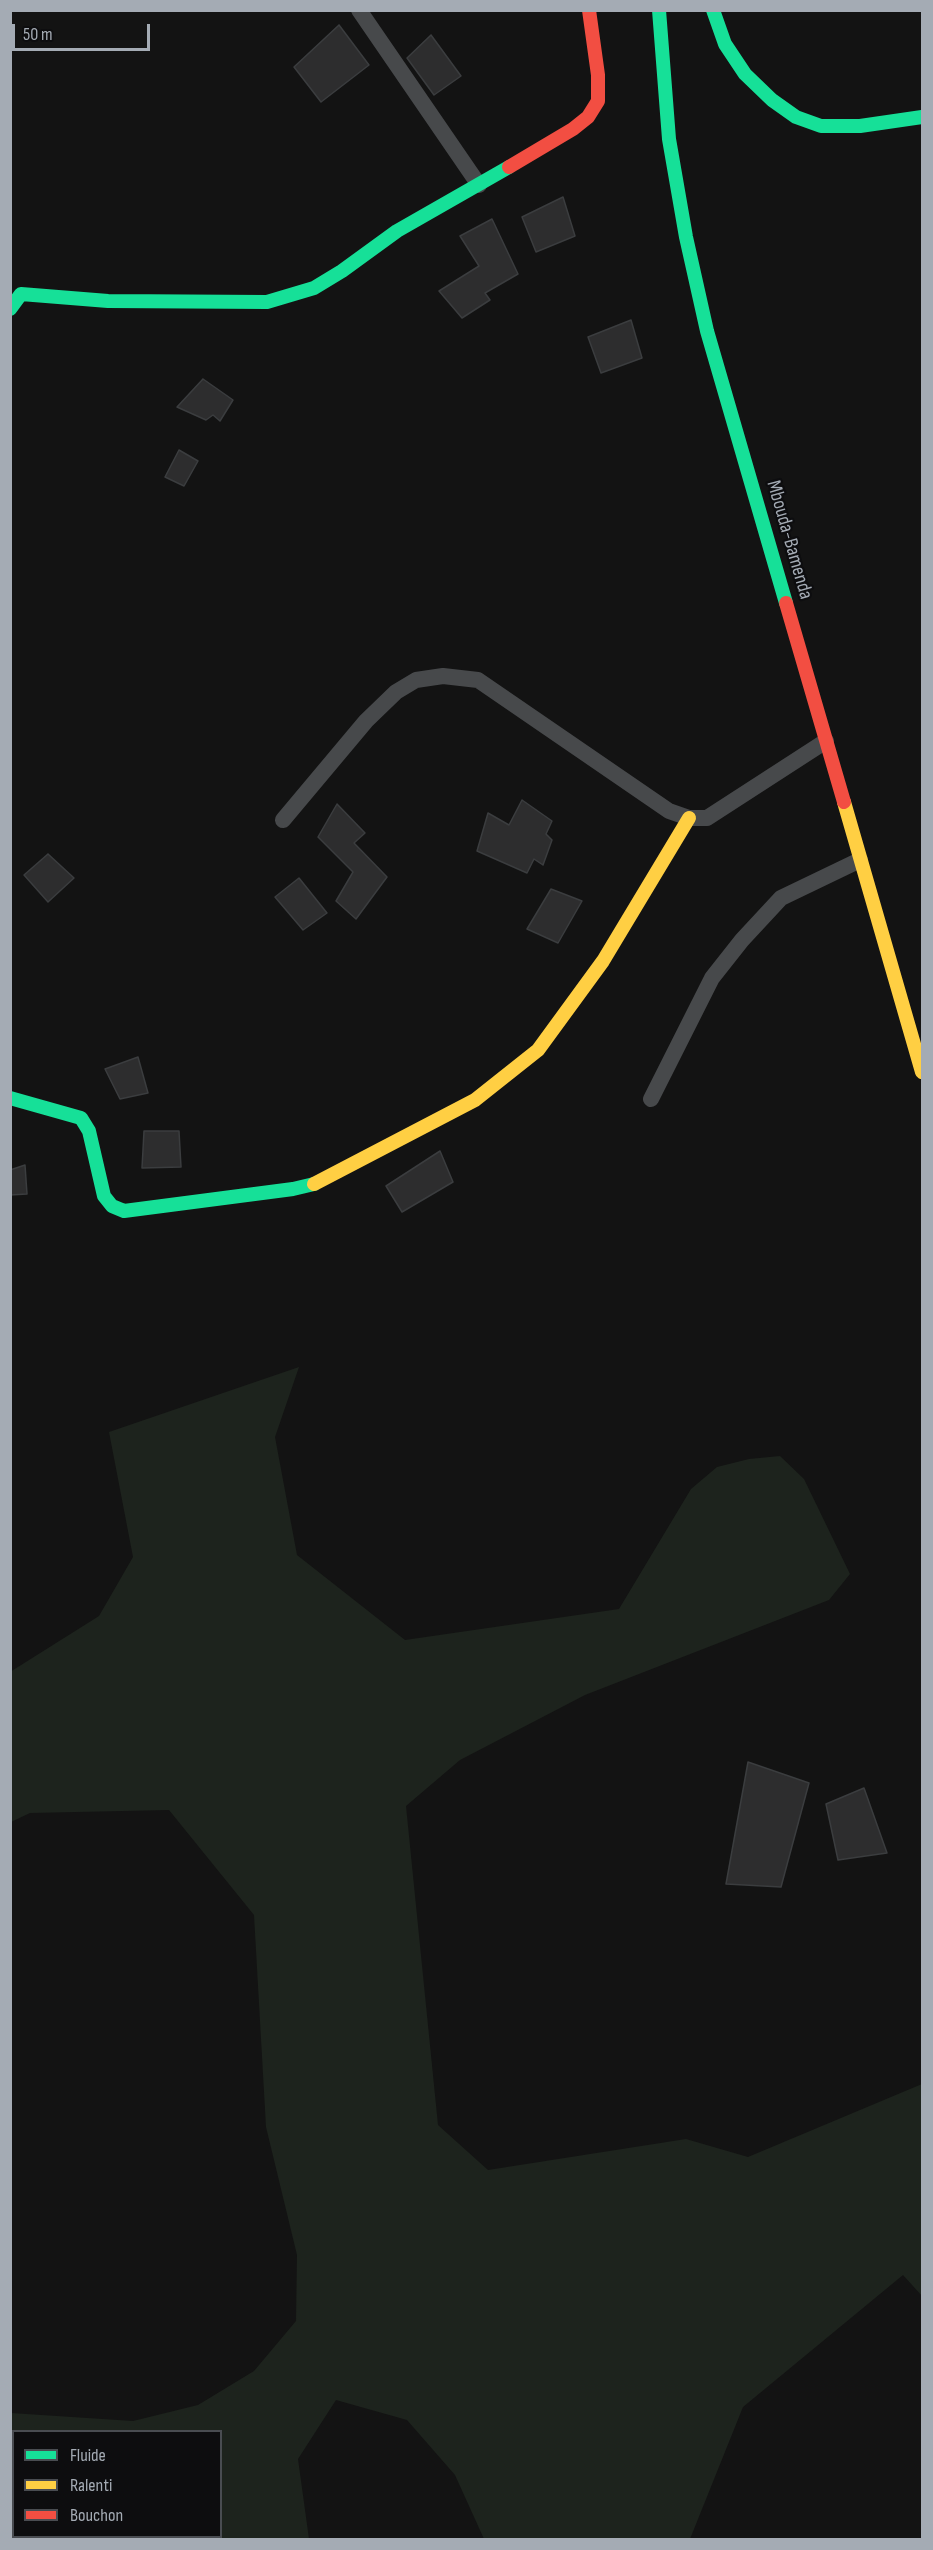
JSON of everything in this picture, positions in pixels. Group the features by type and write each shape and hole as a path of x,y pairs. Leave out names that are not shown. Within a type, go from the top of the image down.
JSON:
{"main road":[{"path":"10,309 16,291 108,301 267,302 314,288 342,271 397,231 573,129 588,117 598,101 589,10"},
{"name":"Mbouda-Bamenda","path":"659,10 669,139 686,237 705,319 922,1072"},
{"path":"713,10 724,44 745,74 772,100 796,117 821,126 850,126 922,117"},
{"path":"10,1098 81,1118 89,1131 104,1196 112,1206 124,1211 293,1189 318,1183 475,1100 538,1050 603,961 689,818"}],"street":[{"path":"359,10 479,185"},
{"path":"283,820 366,721 396,692 416,680 443,676 478,680 669,811 689,818 707,818 826,741"},
{"path":"651,1099 712,978 742,940 781,898 860,860"}],"shaded area":[{"path":"299,1367 275,1437 297,1555 405,1640 619,1609 691,1489 717,1467 749,1459 780,1456 804,1479 850,1574 829,1600 585,1695 460,1760 406,1806 438,2125 488,2170 686,2139 748,2157 922,2084 922,2296 903,2275 743,2407 690,2539 484,2539 455,2475 407,2420 336,2400 298,2459 309,2539 11,2539 11,2413 133,2421 198,2405 254,2371 296,2321 297,2255 266,2127 254,1915 169,1810 30,1813 11,1822 10,1672 99,1616 133,1557 109,1432"}],"building":[{"path":"339,25 369,65 321,102 294,67"},
{"path":"431,35 461,76 434,95 407,58"},
{"path":"563,197 575,236 536,252 522,217"},
{"path":"492,219 518,274 485,293 490,300 462,318 439,291 479,266 460,236"},
{"path":"631,320 642,358 601,373 588,337"},
{"path":"203,379 233,400 220,421 213,415 206,420 177,407"},
{"path":"179,450 198,461 184,486 165,477"},
{"path":"522,800 552,821 546,834 552,840 543,865 534,859 527,873 477,851 488,813 509,825"},
{"path":"337,804 365,833 354,843 387,877 356,919 336,901 353,872 318,837"},
{"path":"48,854 74,878 48,902 24,875"},
{"path":"299,878 327,913 303,930 275,897"},
{"path":"551,889 582,901 558,943 527,929"},
{"path":"138,1057 148,1093 120,1099 105,1069"},
{"path":"144,1131 179,1131 181,1167 142,1168"},
{"path":"440,1151 453,1182 402,1212 386,1186"},
{"path":"25,1165 27,1194 10,1195 10,1170"},
{"path":"748,1762 809,1783 781,1887 726,1884"},
{"path":"864,1788 887,1853 838,1860 826,1804"}],"traffic: fast":[{"path":"659,10 669,139 686,237 707,331 786,603"},
{"path":"713,10 725,44 745,74 772,100 796,117 821,126 860,126 922,117"},
{"path":"10,309 21,294 108,301 267,302 314,288 342,271 397,231 509,167"},
{"path":"10,1098 81,1118 89,1131 104,1196 112,1206 124,1211 293,1189 314,1184"}],"traffic: slow":[{"path":"844,802 922,1072"},
{"path":"314,1184 475,1100 538,1050 603,961 689,818"}],"traffic: jam":[{"path":"509,167 573,129 588,117 598,101 598,75 589,10"},
{"path":"786,603 844,802"}]}
